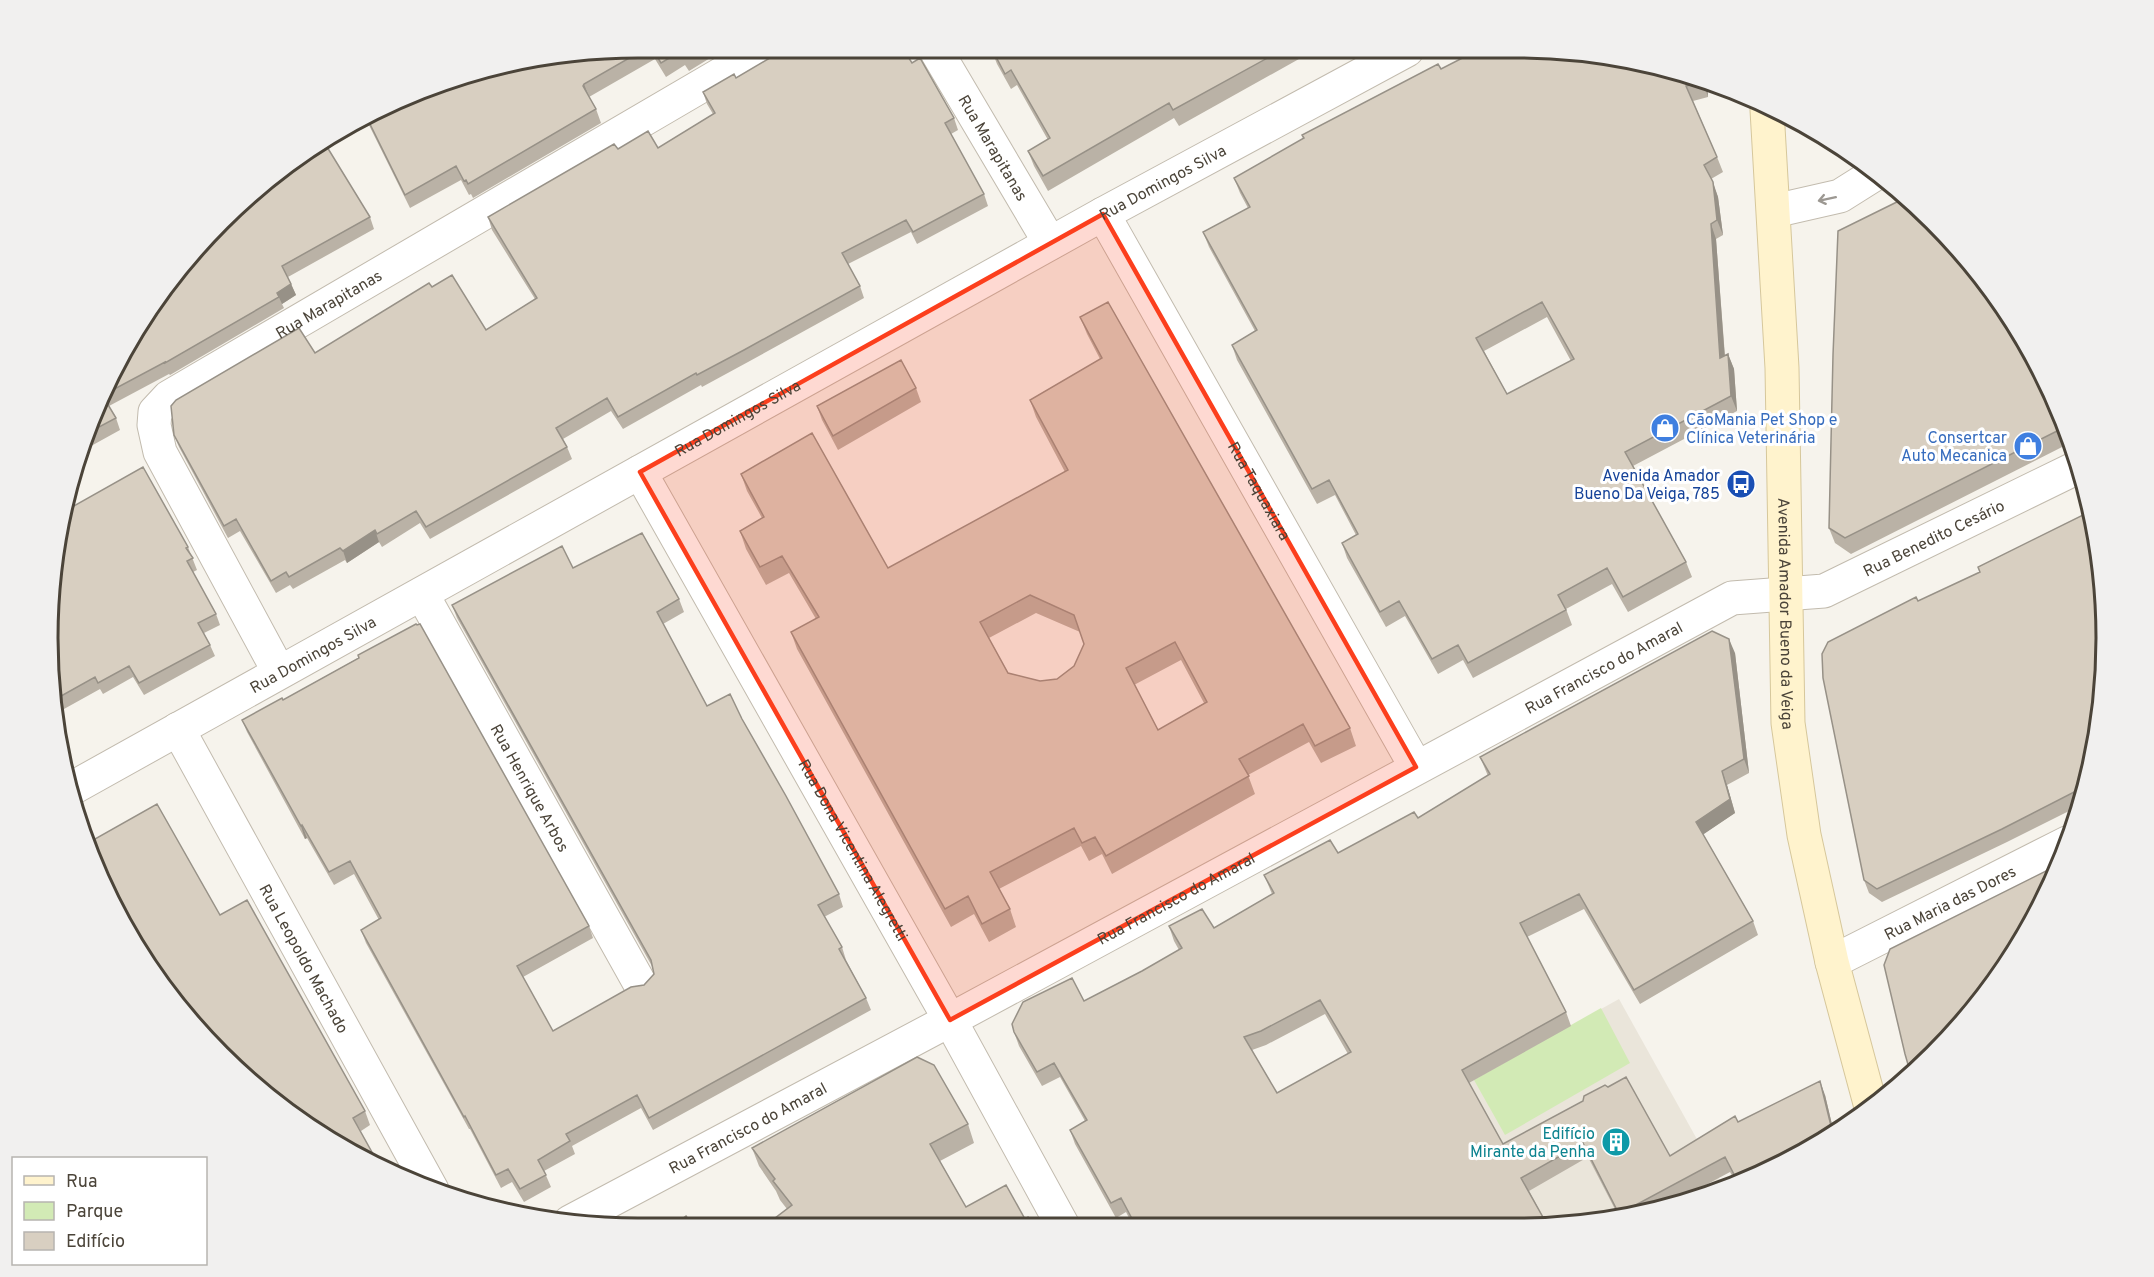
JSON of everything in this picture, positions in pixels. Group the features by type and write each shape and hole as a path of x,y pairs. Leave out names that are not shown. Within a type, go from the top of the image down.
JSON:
{"main road":[{"name":"Avenida Amador Bueno da Veiga","path":"1767,116 1782,368 1788,723 1803,835 1832,962 1869,1099"}],"street":[{"name":"Rua Marapitanas","path":"279,672 160,452 154,425 155,412 169,397 749,58"},
{"name":"Rua Marapitanas","path":"941,58 1050,243"},
{"name":"Rua Domingos Silva","path":"77,785 1050,243 1392,58"},
{"path":"1774,211 1840,196 1869,178"},
{"name":"Rua Taquaxiara","path":"1103,214 1416,767"},
{"name":"Rua Benedito Cesário","path":"1786,594 1824,591 2071,471"},
{"name":"Rua Dona Vicentina Alegretti","path":"639,472 950,1020 1059,1218"},
{"name":"Rua Henrique Arbos","path":"422,594 639,982"},
{"name":"Rua Francisco do Amaral","path":"582,1216 1732,598 1786,594"},
{"name":"Rua Leopoldo Machado","path":"178,729 425,1177"},
{"name":"Rua Maria das Dores","path":"1832,962 2055,849"}],"highlighted area":[{"path":"1103,214 1416,767 950,1020 640,472"}],"shaded area":[{"path":"1619,999 1720,1181 1666,1199 1629,1207 1591,1214 1540,1217 1467,1084"}],"green space":[{"path":"1601,1008 1630,1063 1505,1135 1474,1080"}],"building":[{"path":"658,58 670,58 661,63"},
{"path":"770,58 909,58 912,63 920,58 954,118 945,123 984,194 913,232 906,220 842,253 860,286 618,417 607,398 556,428 567,447 426,527 416,511 377,534 375,530 343,551 340,548 289,577 286,572 271,581 236,519 224,526 174,435 171,406 176,400 299,328 315,353 429,283 432,287 452,275 486,330 537,298 488,217 614,144 618,149 648,131 658,148 715,113 703,92 734,74 736,78"},
{"path":"997,58 1267,58 1173,110 1169,103 1043,176 1028,151 1050,138 1011,70 1005,74"},
{"path":"1462,58 1553,60 1591,63 1629,70 1689,85 1686,86 1717,157 1704,165 1713,182 1717,220 1711,224 1720,358 1728,354 1731,396 1625,452 1686,562 1623,597 1607,568 1558,595 1566,610 1468,663 1458,645 1432,659 1399,601 1380,612 1342,543 1358,534 1329,480 1312,489 1232,345 1257,330 1203,232 1250,207 1234,178 1304,138 1302,135 1438,64 1441,69","holes":["1542,302 1574,359 1507,394 1476,338"]},
{"path":"628,59 584,84 596,109 468,184 456,166 405,195 370,124 452,89 488,78 563,63"},
{"path":"328,149 370,217 282,266 291,284 277,293 279,297 115,389 156,316 202,256 256,202 285,178"},
{"path":"1898,202 1952,256 1998,316 2036,382 2057,431 1845,538 1829,528 1838,231"},
{"path":"1108,302 1350,728 1315,746 1303,724 1239,759 1249,776 1106,856 1095,837 1082,843 1074,828 990,872 1010,909 982,924 968,896 945,909 791,632 819,617 782,556 760,567 740,531 764,517 741,474 812,433 888,568 1068,470 1030,400 1102,358 1080,317","holes":["1030,595 1074,615 1084,644 1074,666 1057,679 1040,681 1008,673 980,622","1175,642 1207,702 1158,730 1126,668"]},
{"path":"901,360 916,388 833,436 817,406"},
{"path":"108,405 116,418 99,427"},
{"path":"143,467 188,547 186,548 193,558 187,561 216,614 198,623 210,645 139,683 129,666 98,683 95,677 62,696 58,638 60,601 63,563 74,506"},
{"path":"2082,515 2091,563 2096,638 2091,714 2075,791 1877,889 1864,880 1823,678 1822,654 1828,642 1916,597 1918,601 1980,572 1978,567"},
{"path":"642,533 679,599 657,612 707,706 730,694 839,894 818,905 842,947 839,949 866,998 649,1118 637,1095 566,1134 570,1141 538,1160 546,1175 520,1189 508,1169 496,1175 361,930 381,918 350,861 329,872 242,720 359,658 358,655 420,624 589,926 517,966 553,1031 631,987 644,985 654,974 651,960 452,605 562,546 573,568"},
{"path":"1712,631 1729,639 1744,759 1722,771 1730,799 1696,822 1753,921 1634,990 1579,894 1520,923 1566,1012 1462,1070 1503,1144 1583,1101 1584,1096 1626,1077 1670,1156 1735,1116 1738,1122 1820,1081 1831,1125 1772,1159 1734,1175 1725,1157 1634,1206 1617,1209 1583,1143 1521,1178 1543,1217 1132,1218 1121,1198 1111,1203 1070,1130 1087,1120 1054,1063 1037,1072 1014,1032 1012,1024 1023,1002 1072,978 1084,1001 1182,948 1169,926 1202,909 1214,928 1274,893 1264,875 1330,840 1338,853 1414,812 1418,818 1490,774 1480,757","holes":["1320,1000 1351,1052 1277,1093 1244,1037 1261,1031"]},
{"path":"157,804 220,915 247,900 365,1111 353,1118 373,1154 316,1121 285,1099 228,1049 202,1021 156,961 136,928 118,895 95,839"},
{"path":"2046,871 2036,895 1998,961 1952,1021 1908,1065 1884,965 1890,949"},
{"path":"917,1057 934,1065 968,1124 930,1144 966,1207 1006,1185 1024,1218 775,1218 792,1205 752,1148"}],"place":[{"name":"CãoMania Pet Shop e Clínica Veterinária","path":"1665,428"},
{"name":"Consertcar Auto Mecanica","path":"2028,446"},
{"name":"Avenida Amador Bueno Da Veiga, 785","path":"1741,484"},
{"name":"Edifício Mirante da Penha","path":"1616,1142"}]}
